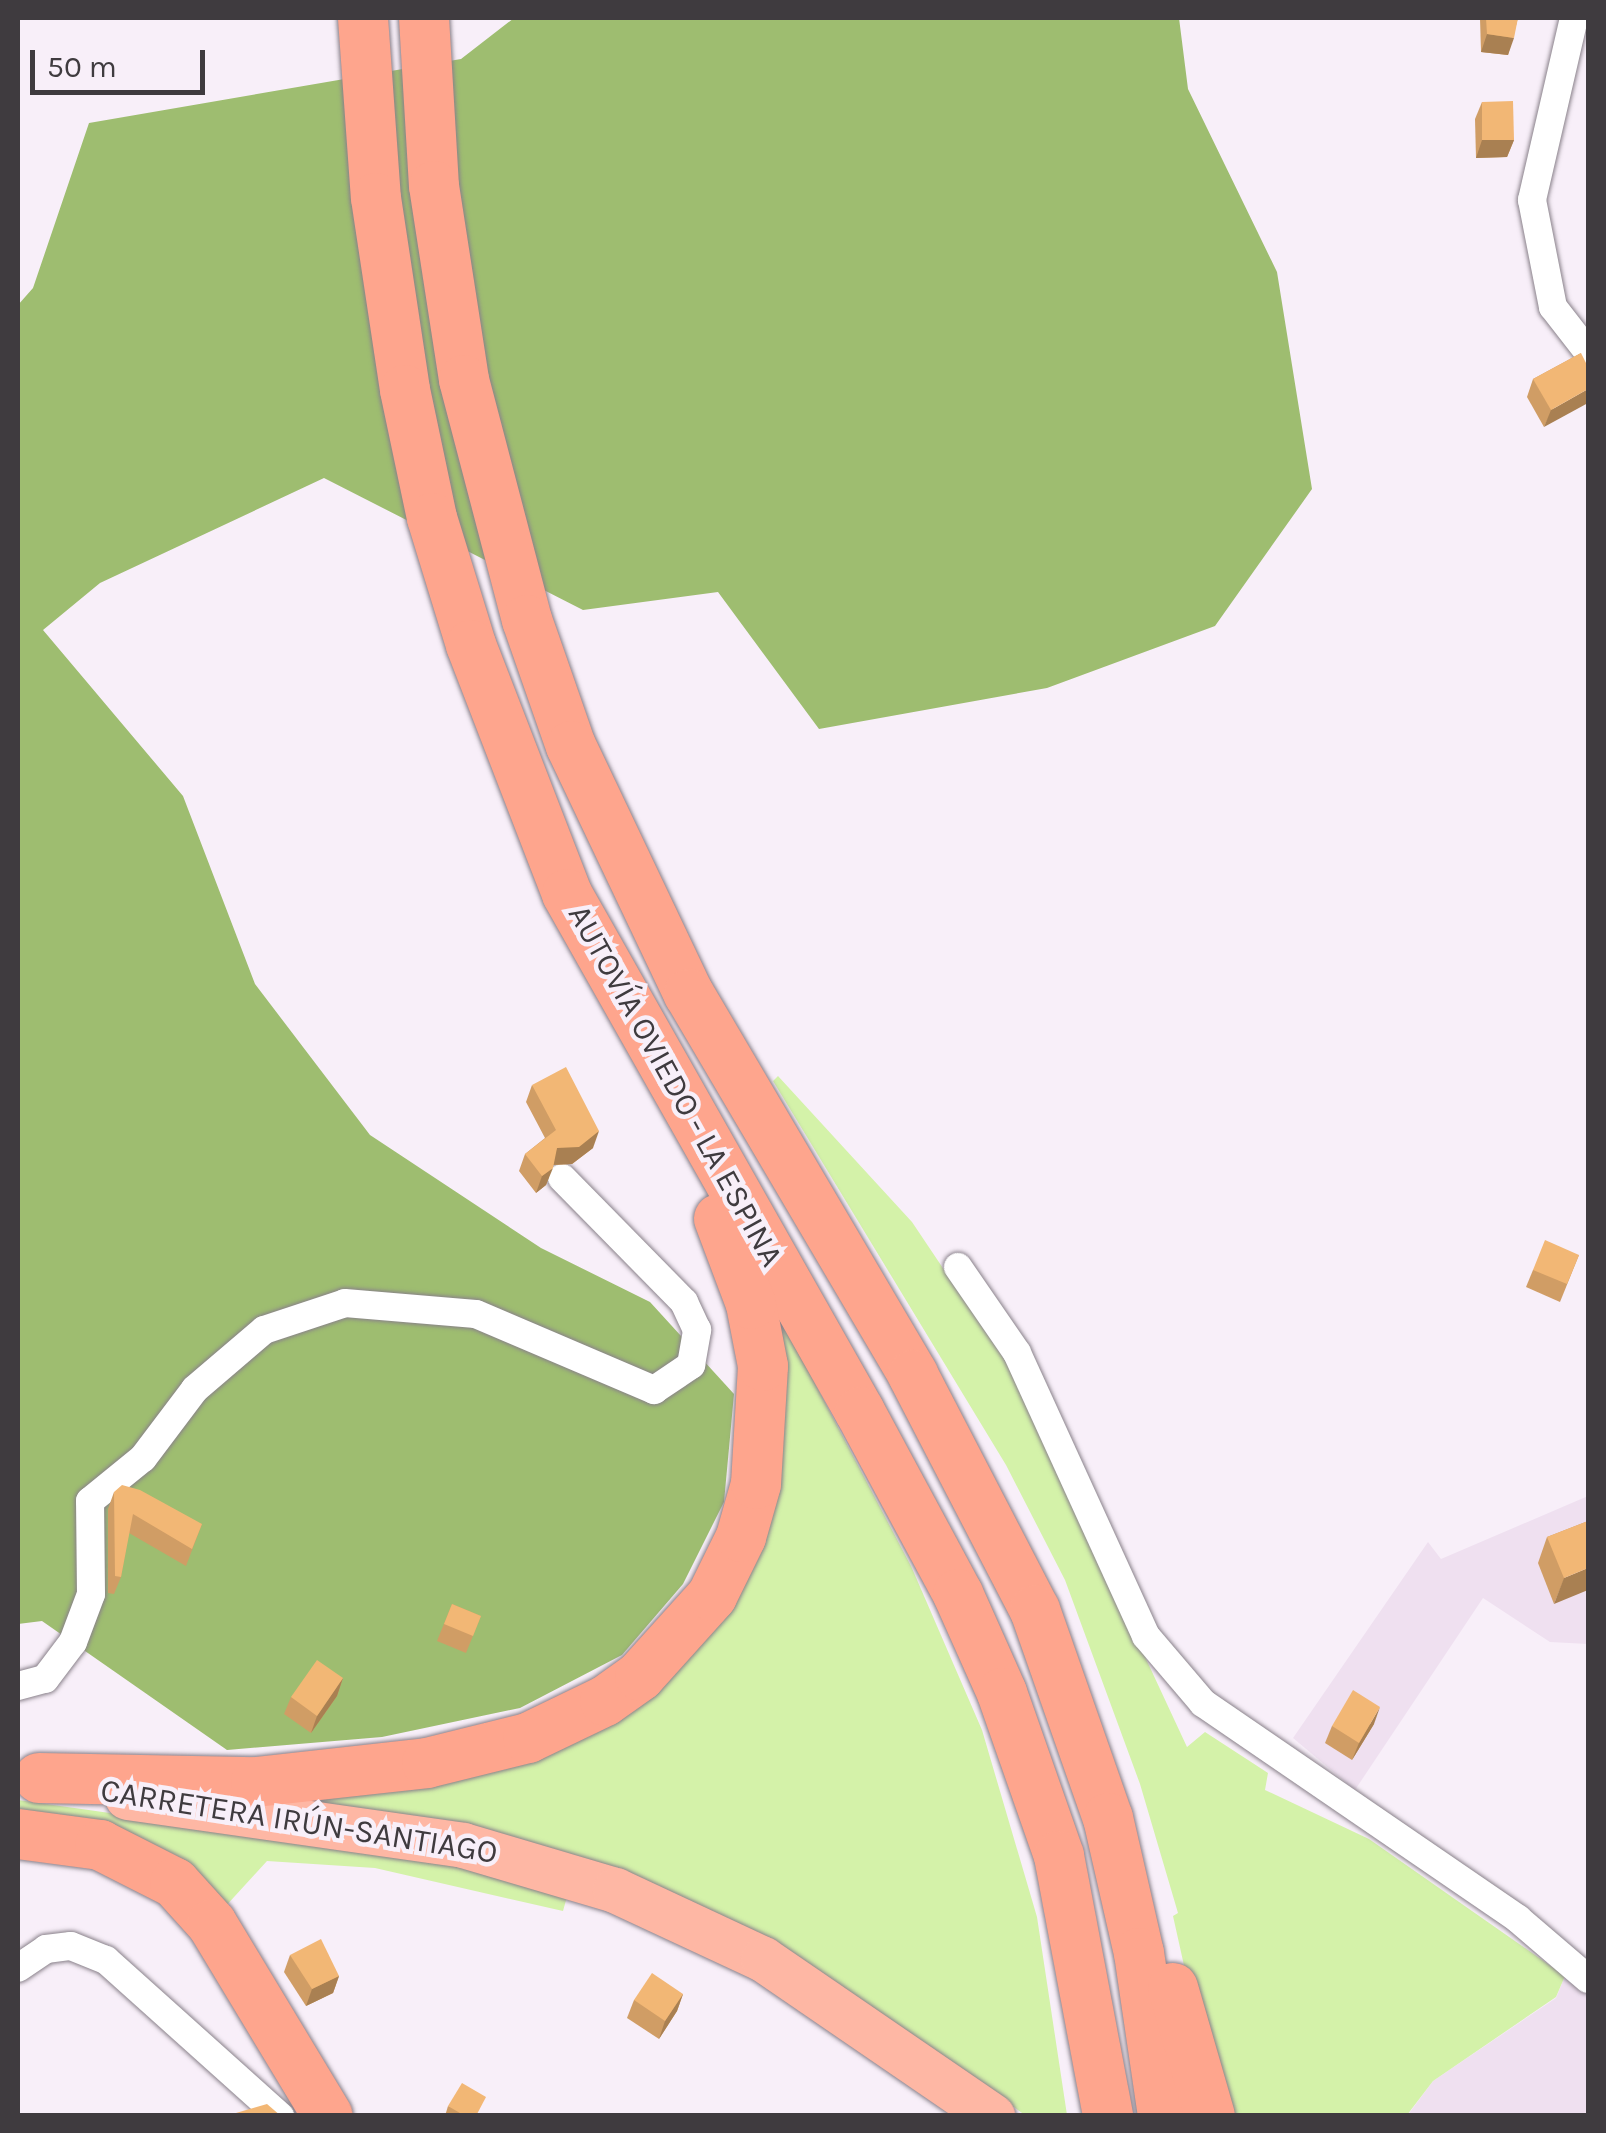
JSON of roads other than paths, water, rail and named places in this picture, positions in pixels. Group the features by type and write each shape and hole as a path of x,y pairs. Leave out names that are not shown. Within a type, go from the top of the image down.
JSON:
{"highway":[{"name":"AUTOVÍA OVIEDO - LA ESPINA","path":"363,18 376,198 432,518 471,645 567,894 958,1594 1008,1708 1058,1856 1108,2116"},
{"name":"AUTOVÍA OVIEDO - LA ESPINA","path":"424,18 434,186 464,380 490,499 565,728 689,994 913,1376 1035,1610 1083,1744 1124,1883 1163,2116"},
{"path":"28,1776 314,1778 528,1738 605,1701 640,1676 712,1596 742,1538 758,1468 763,1366 751,1304 732,1244 599,988 567,894"},
{"path":"913,1376 974,1462 1091,1708 1132,1828 1210,2116"},
{"name":"CARRETERA IRÚN-SANTIAGO","path":"28,1776 140,1800 404,1835 568,1874 662,1908 764,1959 992,2116"},
{"path":"18,1834 100,1845 175,1883 212,1924 328,2116"}],"street":[{"path":"1574,18 1532,200 1553,307 1588,352"},
{"path":"18,1686 45,1680 73,1642 91,1594 90,1501 143,1458 195,1389 264,1330 345,1303 401,1307 476,1314 654,1390 692,1365 696,1330 684,1302 562,1178"},
{"path":"958,1266 1017,1353 1146,1636 1203,1703 1294,1772 1518,1919 1588,1978"},
{"path":"18,1968 46,1949 71,1946 106,1960 280,2116"}]}
